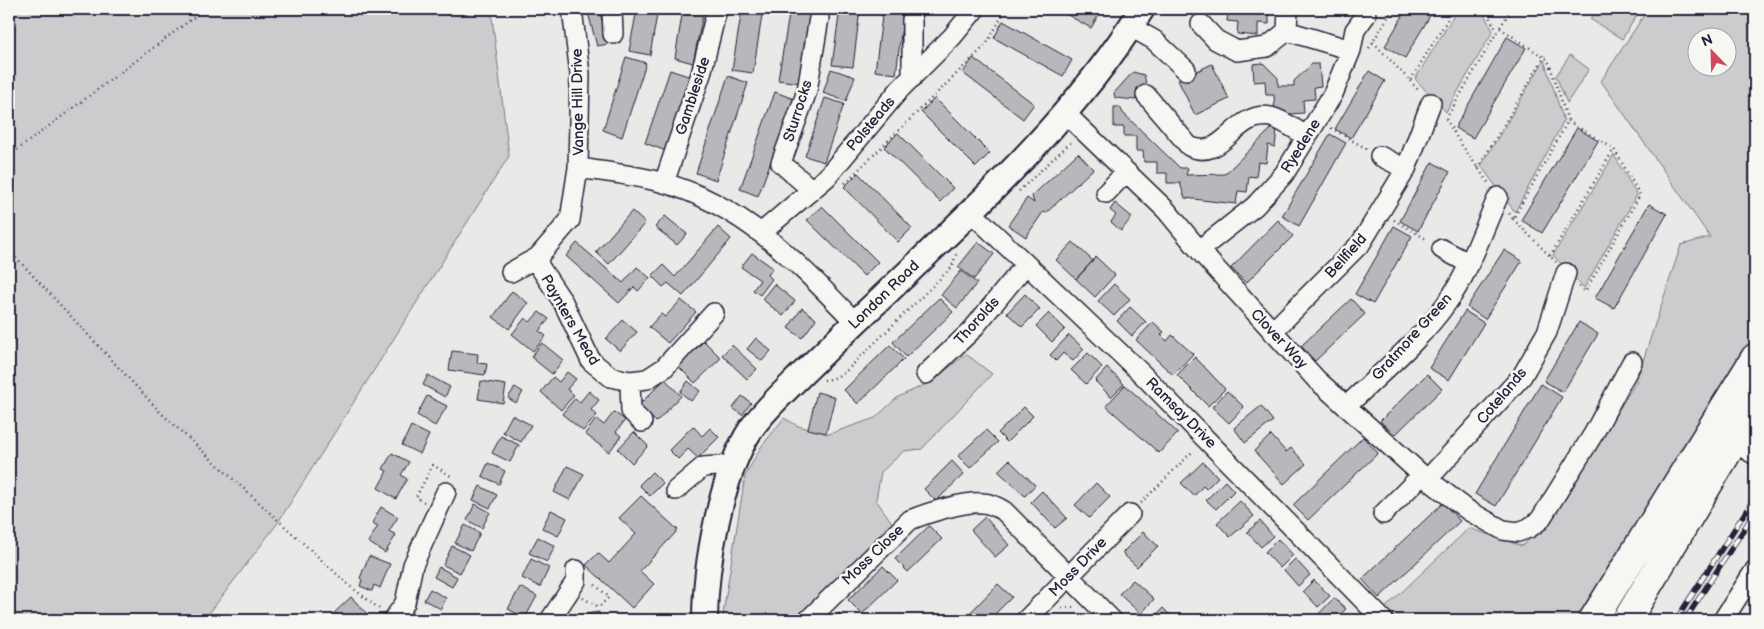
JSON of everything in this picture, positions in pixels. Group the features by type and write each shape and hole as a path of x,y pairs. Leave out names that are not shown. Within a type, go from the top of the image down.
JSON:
{"highway":[{"path":"1593,620 1755,358"},
{"path":"1627,620 1744,448 1755,406"}],"main road":[{"name":"London Road","path":"705,620 710,563 732,465 751,429 774,402 855,322 971,212 1065,113 1100,73 1137,18"}],"street":[{"name":"Vange Hill Drive","path":"572,9 580,74 578,168 664,183 700,197 762,232 807,272 855,322"},
{"path":"612,9 613,34"},
{"name":"Gambleside","path":"664,183 701,74 717,9"},
{"name":"Polsteads","path":"762,232 827,177 900,89 952,37 974,9"},
{"path":"1201,24 1216,40 1237,51 1267,47 1287,31 1288,9"},
{"name":"Ryedene","path":"1199,250 1261,200 1284,174 1333,94 1351,50 1356,30 1366,11"},
{"name":"Sturrocks","path":"812,190 781,163 807,91 819,18"},
{"path":"1137,18 1154,40 1186,70"},
{"path":"912,19 912,78"},
{"path":"1287,31 1351,50"},
{"path":"1146,95 1189,146 1199,151 1209,150 1245,120 1259,117 1272,117 1306,136"},
{"name":"Bellfield","path":"1272,332 1361,243 1406,169 1431,103"},
{"name":"Clover Way","path":"1065,113 1166,210 1199,250 1316,379 1425,477 1490,524 1503,530 1518,532 1529,528 1540,520 1594,434 1632,362"},
{"path":"1380,156 1406,169"},
{"name":"Paynters Mead","path":"578,168 570,220 538,257 539,266 572,318 591,361 611,377 630,380 647,379 664,368 714,313"},
{"path":"1106,194 1126,172"},
{"name":"Gratmore Green","path":"1347,406 1406,348 1445,305 1468,263 1498,197"},
{"name":"Ramsay Drive","path":"971,212 1141,373 1383,620"},
{"path":"1442,248 1468,263"},
{"path":"511,272 538,257"},
{"name":"Thorolds","path":"926,374 972,330 1026,264"},
{"name":"Cotelands","path":"1383,514 1425,477 1522,376 1547,332 1566,273"},
{"path":"630,380 631,411 642,422"},
{"path":"676,490 703,467 732,465"},
{"path":"394,620 405,602 413,565 446,492"},
{"name":"Moss Close","path":"808,620 910,520 926,513 980,502 992,504 1004,511 1112,620"},
{"name":"Moss Drive","path":"1026,620 1130,514"},
{"path":"550,620 576,581 576,570"},
{"path":"1723,620 1755,570"}],"path":[{"path":"9,156 205,9"},
{"path":"839,190 986,45 1006,9"},
{"path":"1410,81 1454,9"},
{"path":"1485,9 1497,32"},
{"path":"1446,119 1512,9"},
{"path":"1373,42 1446,119 1514,219 1585,292 1640,195 1614,149 1568,121 1545,56 1500,28"},
{"path":"1478,168 1545,56"},
{"path":"1317,120 1380,156"},
{"path":"1514,219 1568,121"},
{"path":"1550,256 1614,149"},
{"path":"1380,211 1442,248"},
{"path":"822,380 832,379 844,373 936,285 952,267 957,257 957,245 950,252"},
{"path":"9,250 161,413 351,587 394,620"},
{"path":"1130,514 1206,438"},
{"path":"1058,608 1077,607"},
{"path":"639,616 649,620"}],"shaded area":[{"path":"9,9 491,9 509,156 277,524 204,620 9,620"},
{"path":"1458,9 1481,9 1493,31 1446,112 1415,79"},
{"path":"1597,9 1641,9 1622,39 1590,19"},
{"path":"1648,9 1755,9 1755,334 1576,620 1396,620 1384,609 1469,528 1522,546 1549,522 1636,382 1681,245 1710,237 1601,81"},
{"path":"1570,55 1589,69 1567,103 1556,76"},
{"path":"1544,60 1564,121 1515,212 1481,166"},
{"path":"1614,155 1637,195 1584,288 1553,255"},
{"path":"966,354 992,374 922,449 904,451 881,472 876,500 893,524 803,620 722,620 745,476 761,447 784,418 798,426 829,434 875,418 898,397 931,382"}],"building":[{"path":"587,9 599,9 608,44 597,46"},
{"path":"637,9 658,9 650,55 629,51"},
{"path":"683,9 704,9 693,63 675,58"},
{"path":"742,9 763,9 753,73 732,70"},
{"path":"790,9 812,9 801,83 778,80"},
{"path":"840,9 860,9 853,67 832,65"},
{"path":"883,9 904,9 896,74 875,71"},
{"path":"1057,9 1097,9 1101,11 1091,28"},
{"path":"1214,9 1239,9 1241,13 1252,14 1254,9 1280,9 1279,14 1269,13 1269,24 1258,23 1258,36 1237,34 1238,22 1227,21 1228,10"},
{"path":"1407,9 1434,9 1405,58 1385,46"},
{"path":"1003,21 1072,60 1063,76 994,38"},
{"path":"1507,37 1526,48 1473,138 1455,128"},
{"path":"626,57 646,63 622,137 603,130"},
{"path":"973,58 1034,104 1023,119 963,73"},
{"path":"1263,63 1278,78 1278,86 1294,86 1294,81 1312,64 1319,64 1321,86 1314,87 1315,99 1303,100 1304,113 1275,115 1274,95 1266,95 1265,81 1254,82 1253,64"},
{"path":"1212,64 1229,99 1195,115 1178,80"},
{"path":"831,69 855,77 846,101 823,93"},
{"path":"670,70 691,77 666,151 645,143"},
{"path":"1369,71 1385,81 1351,138 1335,129"},
{"path":"1133,72 1144,75 1147,88 1137,88 1136,100 1115,98 1114,93"},
{"path":"728,76 748,83 716,180 696,173"},
{"path":"775,92 794,99 758,196 740,189"},
{"path":"825,98 844,104 824,162 805,156"},
{"path":"935,98 990,153 976,167 921,112"},
{"path":"1114,107 1120,107 1123,113 1180,168 1188,168 1186,175 1225,174 1271,129 1277,129 1275,147 1268,145 1266,163 1258,162 1256,177 1249,176 1247,192 1238,191 1236,204 1185,198 1180,183 1167,183 1167,173 1157,173 1157,162 1144,162 1143,151 1136,151 1136,136 1124,136 1124,127 1114,127"},
{"path":"1577,128 1598,141 1542,233 1521,220"},
{"path":"898,133 953,188 940,202 884,147"},
{"path":"1330,134 1346,143 1299,226 1282,216"},
{"path":"1078,153 1093,169 1046,213 1043,212 1026,237 1008,225 1027,198 1034,203 1032,196"},
{"path":"1432,162 1450,172 1418,231 1400,221"},
{"path":"858,173 912,228 898,242 844,187"},
{"path":"1115,203 1132,217 1121,231 1111,222 1116,215 1110,210"},
{"path":"1649,204 1667,214 1614,308 1595,298"},
{"path":"822,206 878,262 864,276 807,220"},
{"path":"632,211 645,223 609,264 596,252"},
{"path":"665,216 687,234 677,245 655,227"},
{"path":"1278,220 1293,236 1246,283 1231,268"},
{"path":"1394,226 1412,236 1373,304 1355,294"},
{"path":"718,227 731,239 683,296 668,283 663,287 652,276 663,265 675,277"},
{"path":"978,242 994,254 974,279 958,267"},
{"path":"1073,242 1093,261 1076,279 1056,260"},
{"path":"577,243 623,283 637,267 650,278 638,291 634,287 619,303 566,256"},
{"path":"1504,250 1522,261 1485,319 1467,307"},
{"path":"752,253 773,268 768,275 772,279 760,295 753,290 760,280 741,267"},
{"path":"1096,257 1115,275 1095,297 1076,279"},
{"path":"961,271 977,283 957,308 941,295"},
{"path":"774,284 795,301 783,316 762,299"},
{"path":"1114,284 1130,299 1114,316 1098,301"},
{"path":"512,291 528,303 509,329 493,317"},
{"path":"1025,294 1040,309 1022,327 1007,313"},
{"path":"939,298 953,312 906,357 893,342"},
{"path":"1351,299 1365,314 1315,361 1301,346"},
{"path":"681,300 696,312 668,343 649,327 661,314 665,317"},
{"path":"1130,307 1146,322 1132,336 1117,321"},
{"path":"802,308 816,319 802,338 788,328"},
{"path":"1465,311 1484,323 1449,380 1429,368"},
{"path":"539,312 549,319 539,331 546,336 533,351 512,334 525,318 530,322"},
{"path":"1049,313 1065,329 1052,342 1036,326"},
{"path":"623,320 637,332 620,351 606,339"},
{"path":"1153,322 1164,332 1161,335 1167,341 1172,335 1193,354 1173,375 1136,340"},
{"path":"1579,322 1598,334 1563,392 1544,381"},
{"path":"1069,335 1084,349 1073,361 1063,353 1056,361 1050,355"},
{"path":"756,338 771,351 762,361 747,349"},
{"path":"704,341 721,358 695,383 678,366"},
{"path":"542,343 563,360 552,374 531,357"},
{"path":"732,345 757,369 747,379 722,355"},
{"path":"890,345 904,359 858,404 844,390"},
{"path":"452,351 478,354 477,363 487,364 485,375 449,370"},
{"path":"1088,353 1102,367 1086,384 1071,370"},
{"path":"1195,357 1225,389 1208,406 1177,375"},
{"path":"1107,368 1124,384 1111,397 1095,381"},
{"path":"567,372 576,379 567,389 574,395 561,410 541,392 553,377 559,382"},
{"path":"1427,374 1442,389 1395,435 1380,421"},
{"path":"428,375 450,387 445,397 423,385"},
{"path":"665,379 681,396 656,422 639,405"},
{"path":"481,381 506,385 503,403 478,399"},
{"path":"688,381 700,391 691,401 680,392"},
{"path":"1541,384 1562,397 1496,506 1475,494"},
{"path":"1125,385 1178,433 1159,453 1106,406"},
{"path":"515,387 523,392 516,403 508,398"},
{"path":"589,391 599,400 591,410 597,415 583,431 562,414 575,398 580,402"},
{"path":"1227,391 1244,407 1229,423 1212,407"},
{"path":"817,392 835,397 826,433 808,429"},
{"path":"427,396 447,406 435,426 417,415"},
{"path":"742,396 751,403 742,415 733,408"},
{"path":"1261,406 1273,421 1245,443 1234,428"},
{"path":"1024,407 1033,416 1007,442 998,433"},
{"path":"614,412 625,420 616,432 621,436 609,452 585,434 596,419 604,425"},
{"path":"512,415 531,425 521,442 503,432"},
{"path":"411,426 429,435 420,454 402,445"},
{"path":"693,426 702,436 710,428 719,437 698,458 688,449 678,459 669,450"},
{"path":"986,430 998,442 970,468 958,456"},
{"path":"634,432 648,446 632,463 618,449"},
{"path":"1271,435 1286,452 1291,448 1306,464 1284,484 1254,451"},
{"path":"501,436 519,445 510,462 492,453"},
{"path":"1363,437 1378,453 1308,520 1293,505"},
{"path":"392,453 409,462 401,475 407,479 396,499 378,488 387,471 383,469"},
{"path":"1009,460 1035,485 1025,496 998,471"},
{"path":"952,461 964,474 936,501 924,489"},
{"path":"1203,462 1218,477 1206,489 1203,486 1194,496 1181,483"},
{"path":"488,463 505,471 499,484 482,476"},
{"path":"567,466 584,474 570,500 554,492"},
{"path":"652,472 663,483 650,496 639,485"},
{"path":"1225,481 1234,491 1216,509 1206,500"},
{"path":"1096,483 1110,497 1089,518 1075,505"},
{"path":"480,486 497,495 490,508 473,500"},
{"path":"1042,491 1067,518 1055,528 1031,502"},
{"path":"641,496 678,530 640,571 654,584 632,608 586,565 598,553 609,563 636,534 619,518"},
{"path":"1240,501 1254,516 1230,537 1217,523"},
{"path":"1443,503 1460,521 1379,598 1362,579"},
{"path":"475,504 490,512 482,528 467,520"},
{"path":"381,507 398,517 389,531 396,535 385,553 368,542 378,526 372,523"},
{"path":"551,510 567,518 558,536 542,528"},
{"path":"985,517 1009,545 995,557 971,530"},
{"path":"1260,521 1273,536 1261,547 1247,532"},
{"path":"465,525 480,533 471,551 455,543"},
{"path":"929,526 942,539 908,572 895,559"},
{"path":"1143,532 1158,546 1137,567 1122,553"},
{"path":"538,537 555,546 547,562 529,553"},
{"path":"1278,539 1293,555 1280,568 1265,552"},
{"path":"452,546 470,555 460,573 443,565"},
{"path":"369,556 390,564 380,588 374,585 372,591 360,586 362,580 360,578"},
{"path":"531,559 549,568 540,587 522,578"},
{"path":"1295,559 1310,575 1298,586 1284,570"},
{"path":"883,566 897,580 862,614 848,600"},
{"path":"439,567 457,577 452,587 434,577"},
{"path":"1133,580 1154,599 1141,614 1119,594"},
{"path":"1314,580 1330,596 1318,607 1303,591"},
{"path":"998,584 1012,597 989,620 967,620 965,618"},
{"path":"520,587 537,596 525,618 508,609"},
{"path":"430,589 446,598 441,609 424,600"},
{"path":"351,597 371,620 356,620 353,617 349,620 337,620 332,615"},
{"path":"1334,598 1346,609 1334,620 1315,620 1314,619"},
{"path":"1163,608 1175,620 1151,620"},
{"path":"599,612 600,620 580,620 579,615"},
{"path":"839,613 847,620 831,620"}],"railway":[{"path":"1676,620 1755,497"},
{"path":"1685,620 1755,512"}]}
